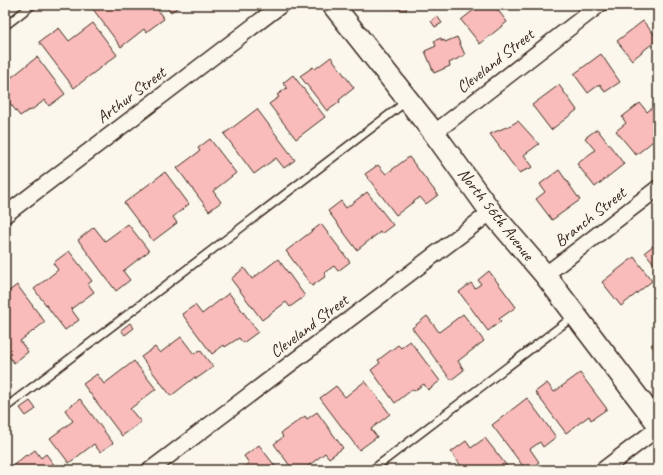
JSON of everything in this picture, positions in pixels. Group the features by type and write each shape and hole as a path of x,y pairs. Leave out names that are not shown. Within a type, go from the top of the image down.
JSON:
{"street":[{"name":"Arthur Street","path":"5,215 281,5"},
{"name":"North 56th Avenue","path":"333,5 434,132 491,212 545,275 658,424"},
{"name":"Cleveland Street","path":"434,132 599,5"},
{"name":"Branch Street","path":"545,275 658,188"},
{"name":"Cleveland Street","path":"150,470 491,212"},
{"path":"603,470 658,428"}],"lane":[{"path":"5,26 32,5"},
{"path":"5,408 408,100"},
{"path":"372,470 576,315"}],"building":[{"path":"90,5 154,5 164,19 146,32 144,29 121,47"},
{"path":"165,5 181,5 171,12"},
{"path":"382,5 407,5 406,10"},
{"path":"480,5 494,5 507,22 480,44 461,20"},
{"path":"437,16 442,23 435,27 431,21"},
{"path":"643,21 658,39 632,60 617,41"},
{"path":"93,23 117,55 74,88 39,42 59,28 69,41"},
{"path":"457,37 465,55 449,63 450,66 434,73 425,51 436,46 434,41 441,38 442,41 444,40 445,42"},
{"path":"601,54 620,82 605,92 600,84 588,93 574,74"},
{"path":"37,57 65,94 49,106 45,100 20,116 5,97 5,68 12,77"},
{"path":"331,57 354,88 339,100 340,102 327,111 300,76 313,67 315,69"},
{"path":"293,75 325,117 296,139 269,104 279,97 277,95 287,88 283,83"},
{"path":"559,85 577,110 551,130 532,105"},
{"path":"640,103 647,112 653,107 658,114 658,137 636,155 616,131 626,123 622,117"},
{"path":"257,109 295,160 284,168 276,158 254,174 224,134"},
{"path":"518,121 539,144 524,155 533,167 519,173 490,134"},
{"path":"597,129 624,164 595,187 577,164 595,150 585,138"},
{"path":"210,139 236,173 213,191 221,202 209,211 177,168 200,151 198,148"},
{"path":"409,157 438,195 426,204 420,197 396,215 365,174 378,165 386,174"},
{"path":"559,170 580,200 552,220 536,199 545,192 540,184"},
{"path":"165,172 189,204 173,217 177,223 153,241 124,203"},
{"path":"367,192 393,225 381,234 380,232 357,250 328,211 341,201 346,208"},
{"path":"128,224 149,251 123,271 130,280 116,291 78,240 94,227 105,241"},
{"path":"321,224 350,262 338,271 334,266 324,273 326,276 312,286 286,251"},
{"path":"658,242 658,269 645,252"},
{"path":"69,251 92,281 88,284 94,292 71,309 79,320 65,330 34,289 58,270 53,263"},
{"path":"634,257 652,281 621,306 602,282"},
{"path":"278,259 305,296 290,307 286,302 262,320 231,279 244,268 252,279"},
{"path":"489,271 516,307 499,319 501,321 488,331 459,292 471,283 475,288 481,284 478,280"},
{"path":"17,285 45,322 20,341 28,352 14,363 5,351 5,294"},
{"path":"229,293 258,332 243,343 239,338 225,347 224,345 212,354 182,314 195,305 202,314"},
{"path":"463,314 484,341 458,361 464,370 451,380 412,328 427,316 439,332"},
{"path":"130,323 134,328 125,335 121,330"},
{"path":"181,337 194,354 200,350 213,367 196,379 195,377 171,396 141,357 155,347 160,353"},
{"path":"658,340 658,355 651,345"},
{"path":"410,341 440,381 428,390 424,384 414,391 413,389 395,403 371,370 380,363 378,360 398,345 401,348"},
{"path":"134,361 156,389 130,409 141,422 122,436 83,384 97,374 104,384"},
{"path":"580,373 607,409 591,420 589,416 566,433 535,392 547,383 554,392"},
{"path":"365,381 390,414 371,429 377,437 359,450 320,398 336,386 345,397"},
{"path":"527,398 556,437 543,447 540,442 530,449 539,462 526,470 492,425"},
{"path":"80,399 113,443 100,452 94,444 69,463 50,438 73,421 65,410"},
{"path":"30,401 36,409 26,416 20,408"},
{"path":"317,412 343,448 329,458 325,453 303,470 293,470 274,444 283,437 281,433 305,416 307,419"},
{"path":"485,438 510,470 464,470 451,452 466,441 471,448"},
{"path":"259,445 278,470 239,470 249,463 244,456"},
{"path":"35,450 41,458 46,454 58,470 5,470 5,462 10,468 26,455 27,456"}]}
